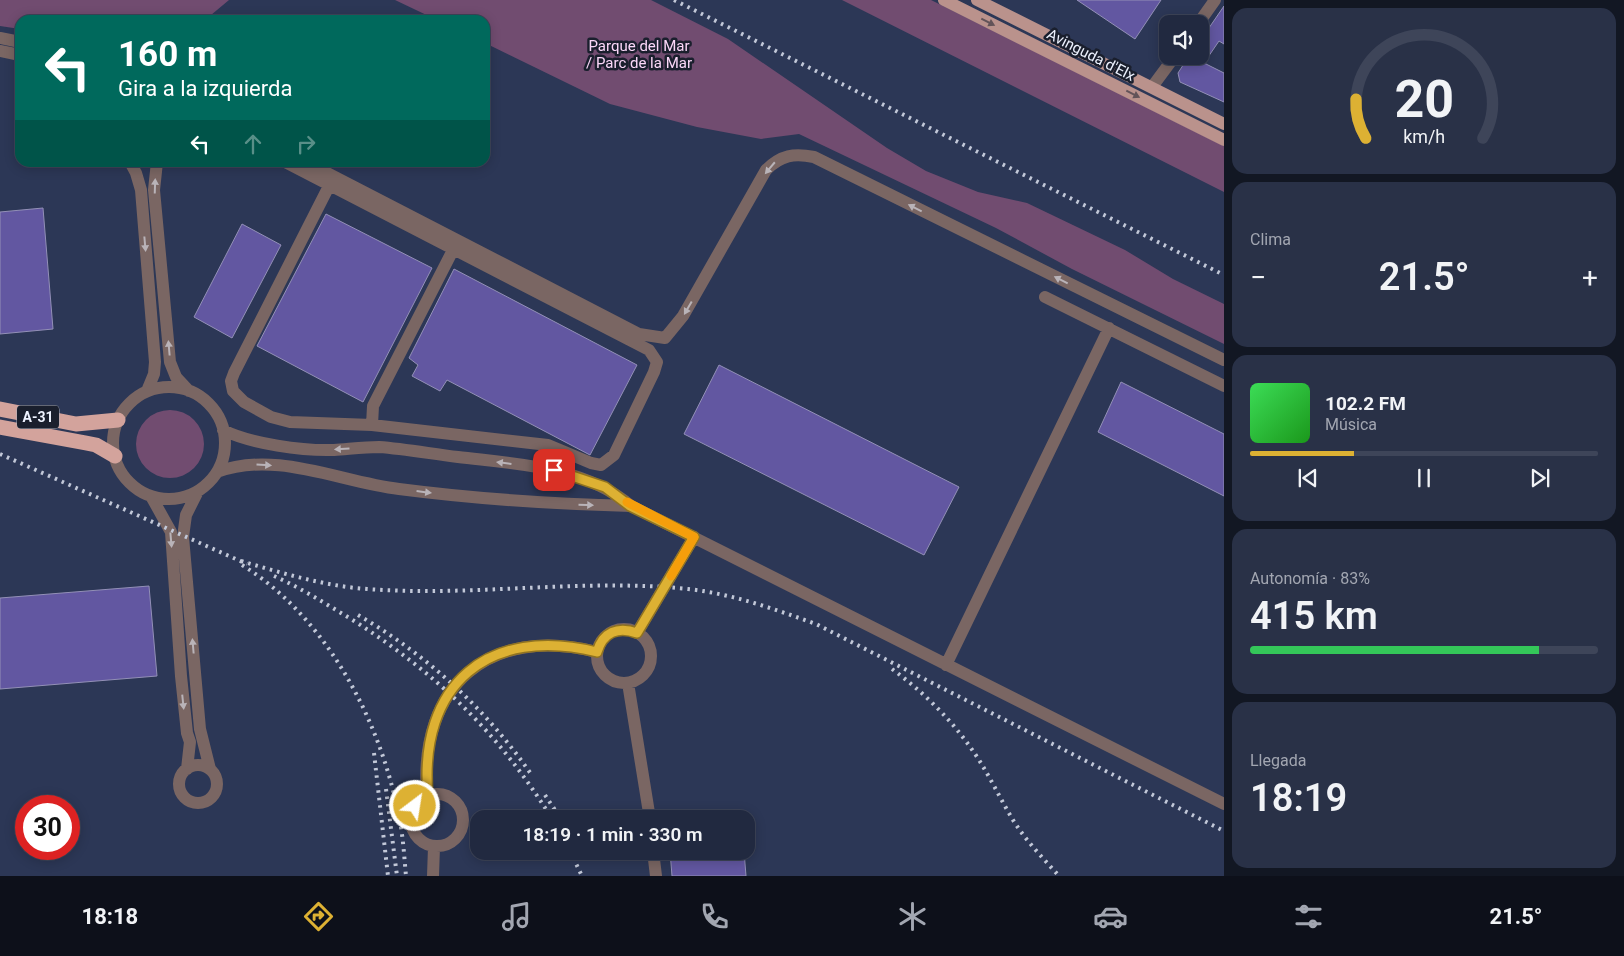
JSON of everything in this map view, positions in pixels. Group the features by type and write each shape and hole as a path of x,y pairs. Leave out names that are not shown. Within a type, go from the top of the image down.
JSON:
{"highway":[{"name":"A-31","path":"0,409 76,424 118,420"},
{"name":"A-31","path":"0,427 96,445 114,456"}],"main road":[{"name":"Avinguda d'Elx","path":"944,0 1224,140"},
{"name":"Avinguda d'Elx","path":"977,0 1224,124"}],"street":[{"path":"1204,15 1215,0"},
{"path":"0,38 15,41"},
{"path":"0,51 15,54"},
{"path":"1152,87 1168,65"},
{"path":"316,167 639,334 665,338 677,323 766,170 775,161 787,155 801,154 814,157 1224,360"},
{"path":"133,167 141,190 155,362 154,374 147,391"},
{"path":"156,167 154,190 170,362 176,377 189,391"},
{"path":"294,167 649,350 657,362 654,372 614,455 601,465 591,463 548,445 372,425 290,422 271,416 244,402 233,391 231,381 329,186"},
{"path":"372,425 373,406 453,250"},
{"path":"1045,297 1224,386"},
{"path":"946,665 1109,328"},
{"path":"151,496 171,532 181,676 187,733 190,742 187,769 180,779 180,789 186,798 197,803 208,800 216,791 217,779 210,769 200,729 183,536 186,515 198,491 217,472 223,459 225,444 223,430 216,413 205,400 189,391 175,387 161,387 147,391 135,398 118,420 113,438 114,456 122,474 135,487 151,496 167,499 183,497 198,491"},
{"path":"223,430 239,438 257,443 331,450 379,447 546,469 578,477 605,487 630,506 1224,804"},
{"path":"217,472 236,465 297,467 362,484 435,494 500,501 630,506"},
{"path":"637,633 694,537"},
{"path":"620,629 637,633 649,646 650,663 642,676 628,682 612,680 605,675 597,660 600,644 612,632 620,629"},
{"path":"428,796 427,759 431,730 438,710 449,693 466,675 490,658 518,647 556,644 597,652"},
{"path":"628,682 649,810"},
{"path":"187,769 198,765 210,769"},
{"path":"445,795 459,805 464,822 462,830 451,843 434,847 418,838 411,822 415,806 428,796 445,795"},
{"path":"433,876 434,847"},
{"path":"654,860 656,876"}],"green space":[{"path":"0,0 229,0 211,15 15,15 15,28 0,26"},
{"name":"Parque del Mar / Parc de la Mar","path":"395,0 651,0 728,39 887,148 926,171 978,192 1027,203 1125,250 1173,279 1224,304 1224,344 1072,269 996,228 799,134 761,139 697,127 610,104 490,45 490,15 426,15"},
{"path":"842,0 931,0 1224,146 1224,192"},
{"path":"163,410 177,410 189,415 199,425 204,437 204,451 199,463 189,473 177,478 163,478 151,473 141,463 136,451 136,437 141,425 151,415"}],"building":[{"path":"1077,0 1161,0 1135,39"},
{"path":"1224,6 1224,44 1219,41 1209,56 1209,28"},
{"path":"1183,65 1208,65 1224,73 1224,102 1180,82 1178,73"},
{"path":"43,208 53,329 0,334 0,212"},
{"path":"326,214 432,268 363,402 257,346"},
{"path":"242,224 281,245 232,338 194,317"},
{"path":"454,269 637,365 590,455 447,380 440,391 412,376 418,365 409,358"},
{"path":"719,365 959,487 924,555 684,434"},
{"path":"1121,382 1224,434 1224,496 1098,432"},
{"path":"149,586 157,676 0,689 0,598"},
{"path":"671,860 745,860 746,876 672,876"}],"railway":[{"path":"674,0 1224,275"},
{"path":"0,454 247,564"},
{"path":"241,561 319,582 367,589 447,591 608,585 688,589 737,598 816,624 1224,831"},
{"path":"242,565 272,587 299,612 323,641 344,673 362,706 377,741 389,777 401,828 406,876"},
{"path":"274,576 304,591 382,639 438,683 488,732 532,788 546,810"},
{"path":"358,615 408,648 454,685 495,727 531,774"},
{"path":"892,669 928,699 960,734 979,760 1018,828 1059,876"},
{"path":"374,753 388,876"},
{"path":"386,789 397,876"},
{"path":"545,795 555,810"},
{"path":"574,860 582,876"}],"slow traffic":[{"path":"627,502 630,506 694,537 671,576"}],"route":[{"path":"415,806 420,800 428,796 426,780 427,759 431,730 438,710 449,693 466,675 498,654 518,647 556,644 597,652 605,637 612,632 620,629 637,633 694,537 630,506 620,496 605,487 554,470"}]}
